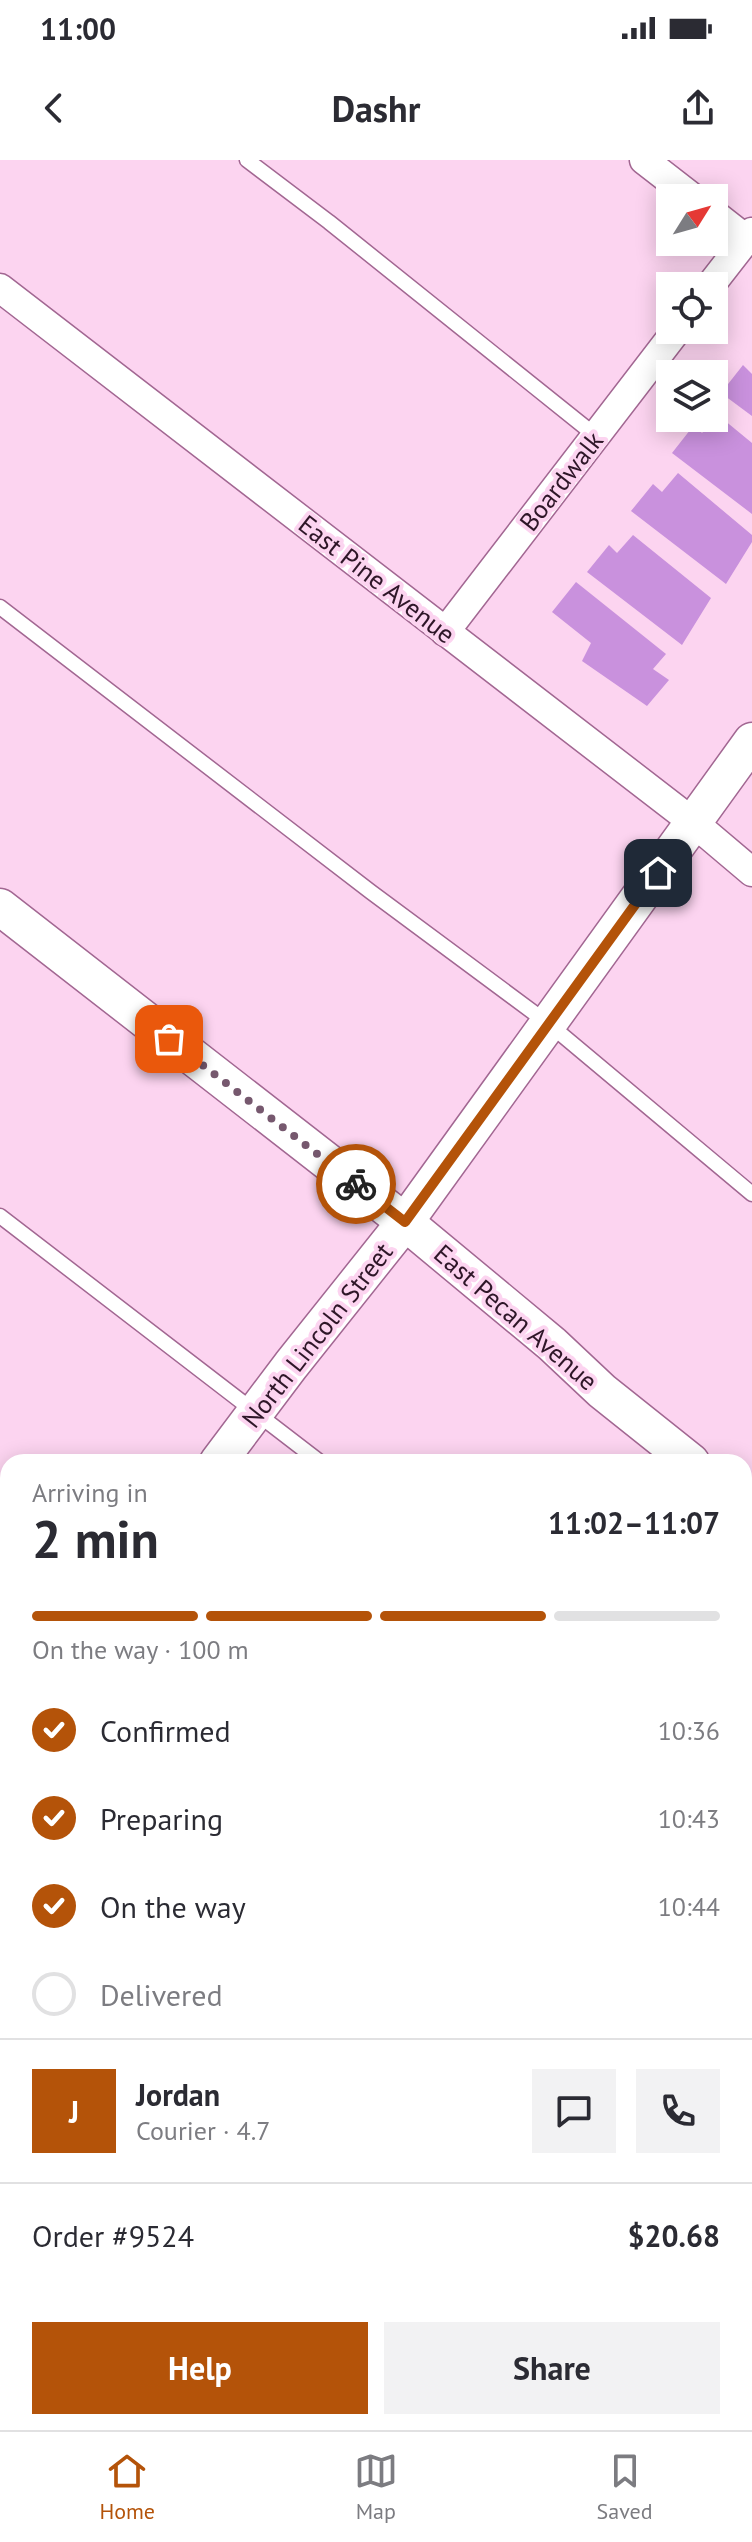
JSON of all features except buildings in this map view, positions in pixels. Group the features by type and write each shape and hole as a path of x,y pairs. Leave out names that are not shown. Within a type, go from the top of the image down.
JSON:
{"street":[{"path":"644,160 675,184"},
{"path":"721,272 749,236 728,223"},
{"name":"East Pine Avenue","path":"0,288 694,823 752,872"},
{"name":"Boardwalk","path":"445,632 666,344"},
{"name":"North Lincoln Street","path":"224,1454 405,1222 752,741"},
{"name":"East Pecan Avenue","path":"0,907 405,1222 552,1344 602,1391 681,1454"}],"lane":[{"path":"247,160 596,436"},
{"path":"0,607 359,883 549,1024 752,1194"},
{"path":"0,1216 310,1454"}],"way so far":[{"path":"169,1039 356,1184"}],"route":[{"path":"356,1184 405,1222 658,873"}]}
